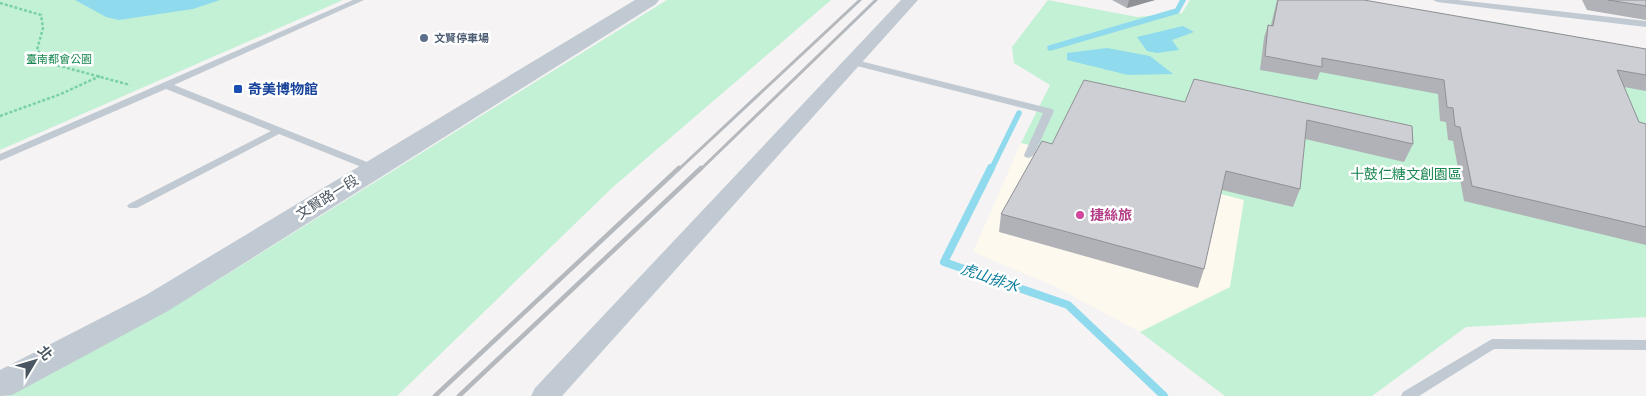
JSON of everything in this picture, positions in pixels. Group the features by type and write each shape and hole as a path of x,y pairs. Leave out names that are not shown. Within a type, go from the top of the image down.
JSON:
{"street":[{"name":"文賢路一段","path":"0,386 157,302 649,0"},
{"path":"546,396 910,0"}],"lane":[{"path":"0,158 360,0"},
{"path":"1437,0 1646,24"},
{"path":"852,62 1049,111 1029,155"},
{"path":"165,85 373,168"},
{"path":"133,206 278,131"},
{"path":"1408,396 1492,344 1646,345"}],"path":[{"path":"0,3 23,8 41,15 43,28 38,50 48,63 131,85 165,85"},
{"path":"0,116 61,94 100,76"}],"shaded area":[{"path":"1021,143 1244,199 1230,287 1140,332 1054,286 973,252"}],"green space":[{"name":"臺南都會公園","path":"0,0 343,0 0,150"},
{"path":"667,0 831,0 613,187 397,396 6,396 197,293"},
{"name":"十鼓仁糖文創園區","path":"1048,0 1137,17 1182,13 1190,0 1351,0 1495,22 1646,49 1646,317 1466,327 1372,396 1225,396 1140,332 1230,287 1244,200 1021,143 1050,85 1014,63 1012,47"}],"water":[{"path":"75,0 220,0 193,9 119,20 106,17"},
{"path":"1183,26 1194,32 1172,40 1179,50 1157,53 1147,51 1137,37"},
{"path":"1107,48 1150,56 1173,74 1128,75 1067,60 1067,53"}],"building":[{"path":"1278,0 1364,0 1646,49 1646,75 1617,70 1639,122 1646,124 1646,227 1472,186 1460,127 1455,126 1453,108 1447,107 1444,80 1322,58 1322,67 1265,56 1268,25 1273,26"},
{"path":"1608,0 1646,0 1646,6"},
{"path":"1194,79 1412,126 1413,144 1307,120 1300,189 1226,171 1204,269 1001,214 1042,141 1052,144 1084,80 1185,102"}],"waterway":[{"name":"虎山排水","path":"1050,48 1177,11 1183,0"},
{"name":"虎山排水","path":"991,170 1019,113"},
{"name":"虎山排水","path":"991,168 944,262 1068,305 1164,396"}],"railway":[{"path":"678,170 860,0"},
{"path":"700,170 876,0"},
{"path":"435,396 679,168"},
{"path":"459,396 701,168"}],"place":[{"name":"文賢停車場","path":"424,38"},
{"name":"奇美博物館","path":"238,89"},
{"name":"捷絲旅","path":"1080,215"}]}
